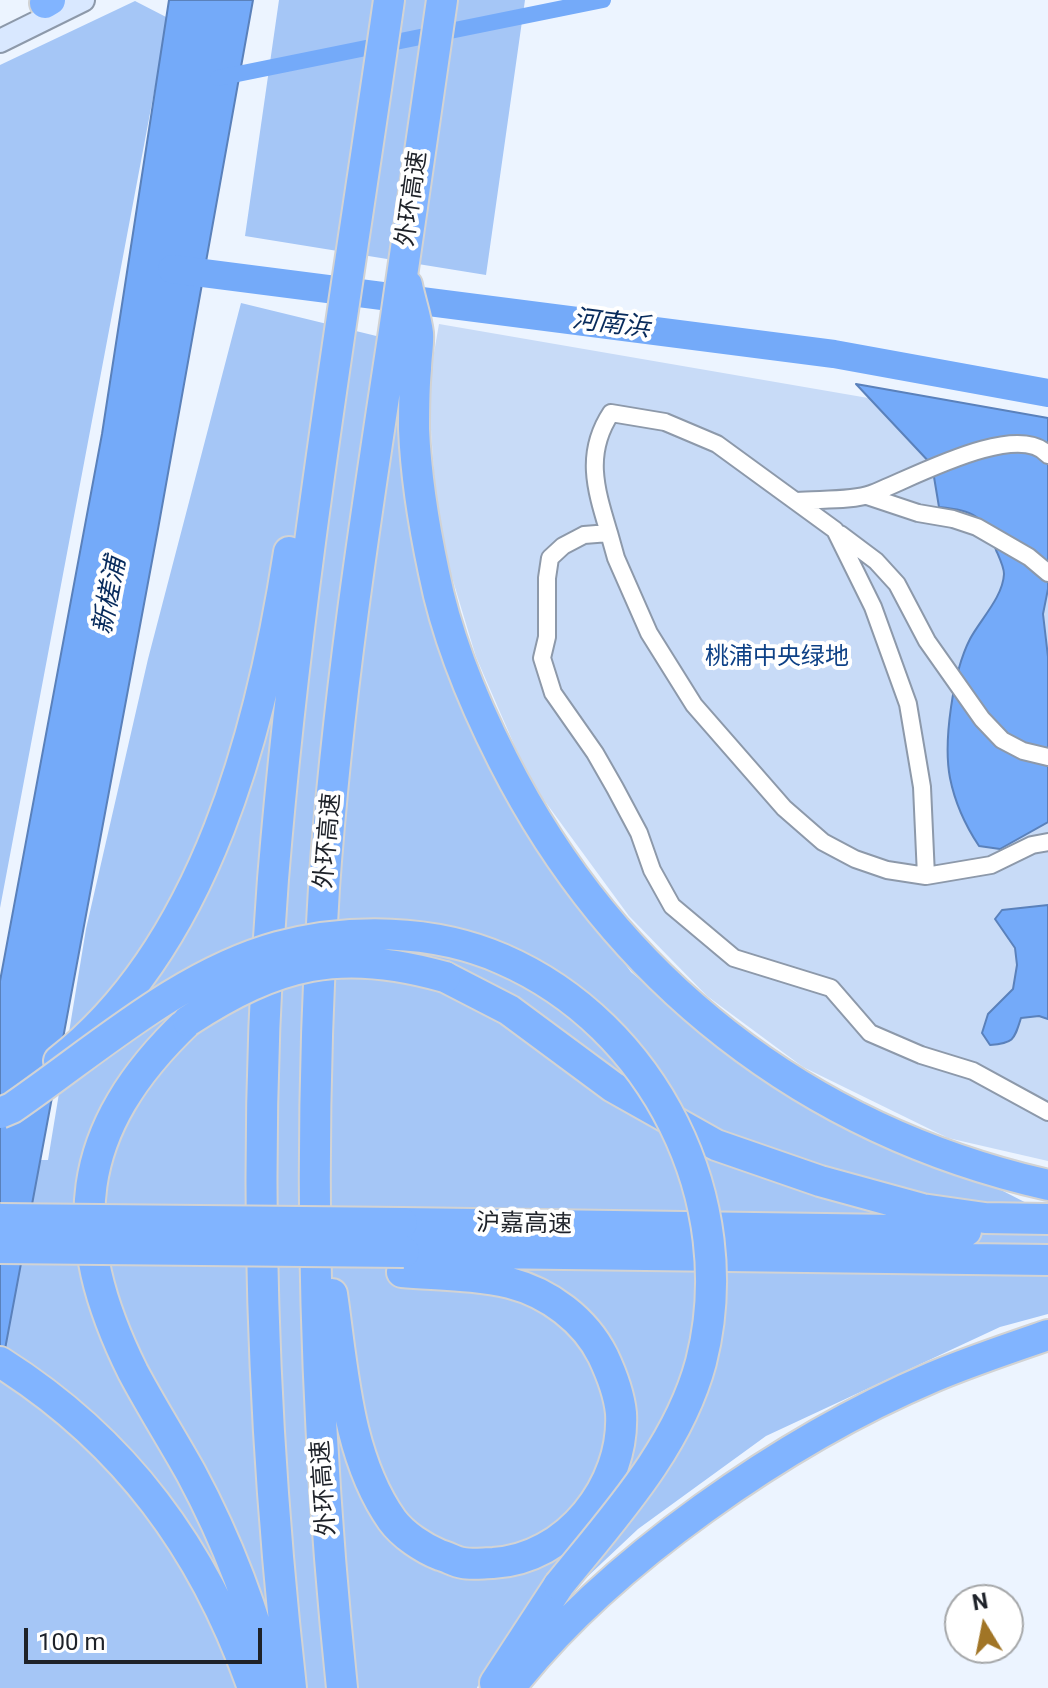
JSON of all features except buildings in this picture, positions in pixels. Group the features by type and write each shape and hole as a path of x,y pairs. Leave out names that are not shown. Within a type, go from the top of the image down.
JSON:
{"highway":[{"name":"外环高速","path":"342,1688 318,1398 315,1229 317,1059 324,886 339,726 363,531 406,332 403,269 441,3"},
{"path":"0,1105 63,1058 113,1010 152,961 186,905 204,865 247,748 265,686 279,617 343,261 352,163 369,140 388,8"},
{"path":"291,1688 268,1398 263,1230 263,1061 273,884 287,722 313,523 333,322"},
{"path":"406,332 420,496 434,575 456,654 487,729 525,803 569,872 620,937 680,997 752,1055 831,1103 914,1144 995,1173 1048,1185"},
{"path":"0,1113 12,1108 181,990 230,963 278,947 332,936 380,935 437,940 500,958 551,984 599,1024 640,1066 679,1133 695,1174 708,1232 711,1304 700,1363 676,1425 641,1484 559,1585 492,1688"},
{"path":"273,1688 231,1556 192,1474 133,1372 97,1285 89,1234 90,1181 107,1127 158,1049 188,1021 225,997 257,981 331,963 367,962 407,966 445,977 509,1010 613,1087 716,1145 820,1181 922,1209 985,1218 1048,1219"},
{"name":"沪嘉高速","path":"0,1219 403,1249 1048,1260"},
{"path":"0,1248 83,1249 403,1249 477,1278 512,1284 545,1297 574,1317 597,1343 613,1377 621,1412 618,1449 607,1481 584,1518 551,1546 509,1562 465,1564 425,1549 394,1522 369,1482 355,1433 328,1263 315,1229"},
{"name":"沪嘉高速","path":"403,1249 1048,1232"},
{"path":"510,1688 593,1601 719,1498 767,1466 874,1405 933,1377 1048,1335"},
{"path":"0,1362 80,1420 123,1461 164,1512 194,1557 220,1605 253,1688"}],"street":[{"path":"0,41 83,0"},
{"path":"0,25 49,1"},
{"path":"1048,757 1023,751 1002,740 982,719 927,641 897,584 876,561 717,444 665,422 611,413 603,424 593,464 596,491 616,558 649,633 694,705 784,808 823,842 855,859 887,870 926,876 991,865 1040,844 1048,834"},
{"path":"797,501 867,496 971,452 1026,443 1048,455"},
{"path":"867,496 918,513 977,527 1029,557 1048,573"},
{"path":"835,530 873,607 908,704 922,787 926,876"},
{"path":"609,533 584,535 563,546 550,558 547,637 542,658 553,693 615,788 672,906 734,958 831,988 870,1033 921,1055 973,1071 1048,1112"}],"green space":[{"name":"桃浦中央绿地","path":"439,324 1048,429 1048,1161 948,1138 803,1067 707,996 629,916 530,781 476,657 438,531 428,387"}],"shaded area":[{"path":"279,0 525,0 486,275 245,236"},
{"path":"135,1 168,18 0,908 0,65"},
{"path":"241,303 401,342 417,533 549,861 631,972 721,1047 1048,1214 1048,1314 1000,1327 766,1436 638,1529 482,1676 477,1688 0,1688 0,1160 48,1160 86,929 148,659"}],"water":[{"name":"新槎浦","path":"169,0 253,0 0,1376 0,981 102,434"},
{"path":"856,384 1048,418 1048,589 1043,614 1048,657 1048,822 1000,849 979,846 965,822 950,778 948,746 951,707 964,653 1000,591 1004,574 1002,565 982,522 961,510 939,507 932,465"},
{"path":"1048,905 1048,1019 1039,1016 1021,1018 1012,1039 990,1045 982,1033 988,1014 1013,989 1017,965 1015,948 995,919 1002,910"}],"waterway":[{"path":"218,78 603,0"},
{"name":"河南浜","path":"172,269 834,354 1048,393"}]}
